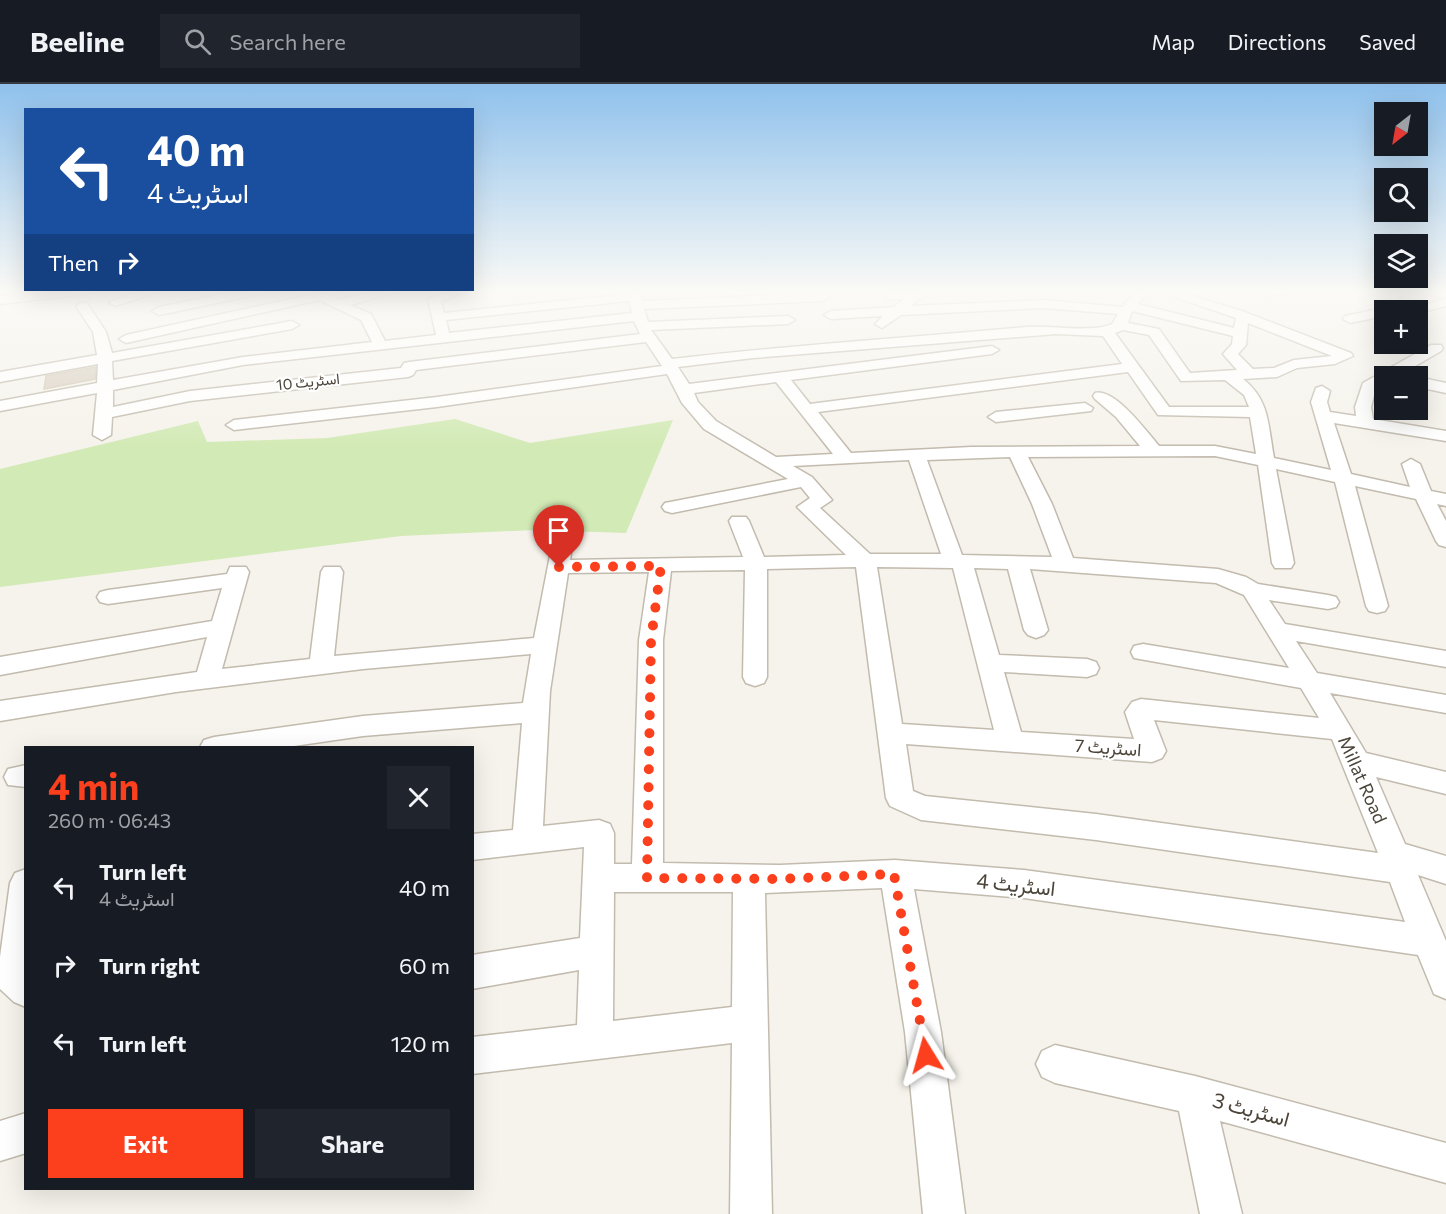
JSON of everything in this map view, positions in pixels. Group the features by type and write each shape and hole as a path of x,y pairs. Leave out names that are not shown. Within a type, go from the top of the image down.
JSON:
{"street":[{"path":"101,343 103,351 105,413 102,435"},
{"path":"0,377 134,343"},
{"path":"103,351 163,343"},
{"path":"0,406 243,361 305,343"},
{"path":"321,343 381,346 410,343"},
{"name":"اسٹریٹ 10","path":"105,413 190,396 408,372 409,366 520,343"},
{"path":"656,343 690,403 710,425 805,481 822,500 807,507 866,562 900,798 921,808 1096,826 1397,862 1446,870"},
{"path":"799,343 803,350"},
{"path":"851,343 853,346"},
{"path":"234,425 416,404 803,350 895,343"},
{"path":"684,389 988,343"},
{"path":"1124,343 1132,368 1164,412 1258,412"},
{"path":"1161,343 1186,378 1277,372 1294,364 1337,360 1346,356 1312,343"},
{"path":"1239,343 1230,354 1248,373"},
{"path":"1405,366 1436,348"},
{"path":"806,409 1132,368"},
{"path":"1228,375 1251,393 1258,412 1283,563"},
{"path":"779,376 847,459"},
{"path":"1365,422 1364,407 1369,386 1374,383"},
{"path":"1428,384 1446,388"},
{"path":"1322,391 1319,402 1343,478 1377,606"},
{"path":"1101,396 1122,414 1153,450"},
{"path":"996,417 1086,408"},
{"path":"1041,413 1074,451"},
{"path":"1323,416 1446,436"},
{"path":"775,462 1016,452 1215,451 1446,500"},
{"path":"1016,452 1042,504 1065,564"},
{"path":"916,455 958,562 1010,741"},
{"path":"1411,464 1423,495 1446,541"},
{"path":"672,507 805,481"},
{"path":"739,521 756,564 755,677"},
{"path":"526,841 535,712 564,535"},
{"path":"559,567 866,562 1065,564 1218,576 1238,582 1252,590 1328,602"},
{"path":"1017,563 1036,630"},
{"path":"647,878 651,640 661,566"},
{"path":"321,666 332,572"},
{"path":"108,597 237,575 207,679"},
{"name":"Millat Road","path":"1252,590 1340,730 1356,761 1446,982"},
{"path":"0,666 222,627"},
{"path":"1276,630 1446,659"},
{"path":"0,711 207,679 545,645"},
{"path":"1143,652 1446,704"},
{"path":"989,663 1087,668"},
{"name":"اسٹریٹ 7","path":"890,733 1152,751 1138,712 1141,710 1340,730"},
{"path":"221,746 363,726 535,712"},
{"path":"1356,761 1446,783"},
{"path":"474,847 596,831 600,836 596,1040"},
{"path":"894,874 923,1032 944,1214"},
{"name":"اسٹریٹ 4","path":"600,878 749,878 894,874 1024,884 1429,941"},
{"path":"749,878 751,1214"},
{"path":"16,984 24,903"},
{"path":"474,972 598,951"},
{"path":"474,1056 750,1023"},
{"name":"اسٹریٹ 3","path":"1055,1064 1195,1095 1446,1163"},
{"path":"1195,1095 1221,1214"},
{"path":"0,1141 24,1134"}],"green space":[{"path":"455,419 530,443 673,420 626,533 534,530 401,536 0,587 0,469 198,421 207,442 327,438"}],"building":[{"path":"96,367 95,379 44,389 46,376"}],"route":[{"path":"559,567 661,566 651,640 647,878 780,879 894,874 926,1055"}]}
